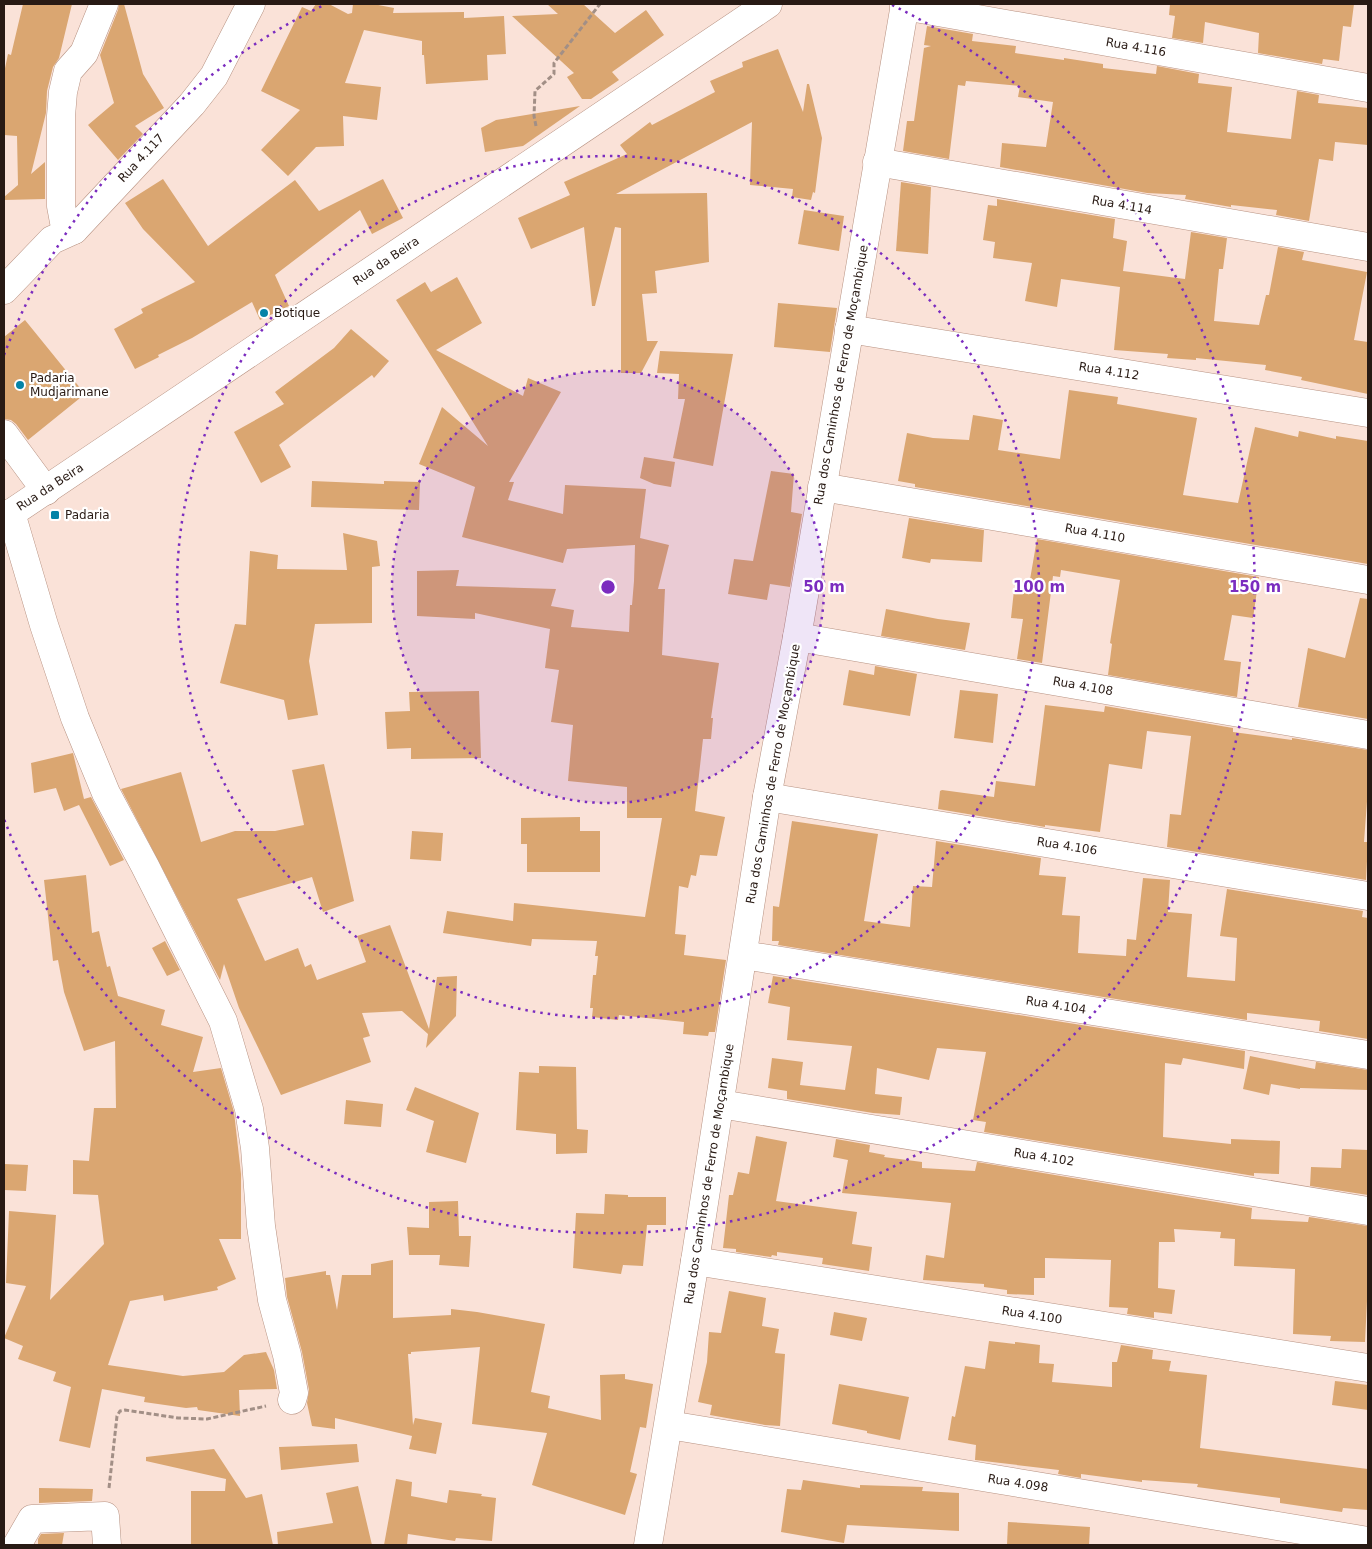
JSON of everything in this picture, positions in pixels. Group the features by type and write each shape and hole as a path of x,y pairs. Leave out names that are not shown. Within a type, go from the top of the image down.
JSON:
{"street":[{"path":"74,230 64,222 61,206 61,116 63,92 68,71 84,52 104,4"},
{"name":"Rua 4.117","path":"4,290 52,240 74,230 192,104 214,76 251,4"},
{"name":"Rua da Beira","path":"7,515 768,4"},
{"name":"Rua 4.116","path":"904,5 1368,88"},
{"name":"Rua dos Caminhos de Ferro de Moçambique","path":"648,1545 720,1104 767,797 797,637 904,5"},
{"name":"Rua 4.114","path":"876,162 1368,247"},
{"name":"Rua 4.112","path":"849,329 1368,413"},
{"path":"4,434 46,490"},
{"name":"Rua 4.110","path":"822,487 1368,580"},
{"path":"7,515 72,709 102,785 223,1021 249,1108 255,1148 261,1226 272,1300 287,1355 294,1393 292,1400"},
{"name":"Rua 4.108","path":"797,637 1368,735"},
{"name":"Rua 4.106","path":"767,797 1368,896"},
{"name":"Rua 4.104","path":"743,955 1368,1055"},
{"name":"Rua 4.102","path":"720,1104 1368,1210"},
{"name":"Rua 4.100","path":"695,1261 1368,1368"},
{"name":"Rua 4.098","path":"668,1425 1368,1541"},
{"path":"17,1545 32,1519 106,1516 107,1545"}],"path":[{"path":"534,161 530,152 538,138 534,116 535,91 554,74 554,63 600,4"},
{"path":"106,1516 117,1416 120,1411 125,1410 178,1418 207,1419 292,1400"}],"building":[{"path":"23,4 72,4 59,58 53,67 47,91 46,113 31,174 45,162 45,199 4,200 4,197 18,185 17,136 4,135 4,73 8,54 11,55"},
{"path":"119,4 124,4 143,74 164,108 135,126 143,134 118,160 88,125 114,103 100,55"},
{"path":"316,4 329,4 348,14 352,13 353,4 373,4 394,8 393,13 464,12 464,18 504,16 506,54 487,55 488,80 426,84 422,41 364,30 345,83 381,87 377,120 343,116 344,146 316,147 288,176 261,150 300,110 261,91 302,7 311,11"},
{"path":"547,4 583,4 615,33 646,10 664,35 612,72 619,80 591,99 582,99 567,77 574,73 512,16 558,14"},
{"path":"1170,4 1354,4 1351,27 1343,26 1339,61 1323,59 1322,64 1258,53 1259,33 1205,22 1203,43 1172,38 1175,16 1169,15"},
{"path":"927,26 973,34 972,41 1016,46 1015,53 1103,64 1103,68 1156,74 1157,66 1199,74 1198,83 1232,87 1227,132 1291,139 1297,91 1319,95 1318,103 1368,108 1368,145 1335,142 1333,161 1319,159 1309,221 1276,215 1277,210 1231,205 1231,207 1185,199 1186,195 1147,193 1000,167 1002,143 1046,147 1053,102 1018,97 1020,86 966,81 965,86 958,85 949,159 903,151 907,121 914,121 924,48 931,46 924,45"},
{"path":"778,49 803,112 807,84 809,84 822,138 815,193 813,192 811,200 792,197 793,189 750,185 752,122 616,194 707,193 709,262 655,271 657,293 642,294 647,341 658,341 641,373 621,373 621,228 615,227 595,306 592,306 584,227 531,249 518,218 570,195 564,182 627,154 620,145 650,122 652,125 715,92 710,81 743,67 742,62"},
{"path":"580,106 523,146 485,152 481,128 496,120"},
{"path":"163,179 208,246 295,180 319,211 383,179 403,218 372,234 360,210 275,275 289,306 260,320 252,302 192,338 158,355 159,357 135,369 114,329 143,313 141,309 195,282 143,229 125,203"},
{"path":"901,182 931,187 928,254 896,251"},
{"path":"997,199 1115,219 1113,238 1127,241 1123,271 1185,279 1191,232 1227,238 1223,269 1219,269 1214,321 1259,325 1266,295 1269,295 1278,247 1304,252 1302,260 1367,272 1354,340 1368,342 1368,394 1301,380 1302,377 1265,370 1266,365 1196,358 1196,360 1167,358 1168,354 1114,350 1120,287 1061,279 1057,307 1025,301 1032,263 993,258 995,242 983,240 988,205 997,206"},
{"path":"804,210 844,216 839,251 798,244"},
{"path":"457,277 482,323 436,350 523,396 528,378 561,392 509,482 514,482 508,500 563,514 565,485 646,489 640,538 669,545 658,589 665,589 662,655 719,663 711,718 713,718 711,739 703,739 695,811 725,817 717,856 700,855 696,876 691,875 688,888 679,886 675,934 686,935 684,955 726,960 715,1032 709,1032 708,1036 683,1034 684,1022 619,1015 618,1020 592,1017 593,1008 590,1008 593,975 596,975 598,956 595,956 597,941 532,939 531,946 443,933 447,911 513,921 514,903 645,917 662,818 627,818 627,787 568,781 573,725 551,722 559,670 545,668 550,629 475,613 475,619 417,616 417,571 459,570 456,586 556,589 551,606 574,610 571,627 629,632 635,545 567,549 563,563 462,537 475,487 419,464 442,407 488,446 396,300 425,282 431,292"},
{"path":"778,303 837,308 830,352 774,347"},
{"path":"25,320 85,394 28,440 16,424 11,420 4,419 4,337"},
{"path":"351,329 389,361 374,378 372,375 279,445 291,467 261,483 234,432 284,404 275,392 334,348"},
{"path":"660,351 733,354 713,466 673,458 685,399 678,399 679,374 657,373"},
{"path":"1069,390 1118,397 1117,404 1197,418 1183,495 1238,503 1255,427 1298,437 1299,431 1336,439 1336,436 1368,441 1368,564 915,487 915,484 898,481 907,433 933,438 969,440 973,415 1003,420 998,450 1060,459"},
{"path":"644,457 675,462 671,487 654,484 640,478"},
{"path":"771,471 794,474 791,512 802,514 790,587 770,584 767,600 728,594 734,559 753,561"},
{"path":"312,481 384,484 384,481 420,482 419,510 311,507"},
{"path":"909,518 984,530 982,562 931,559 930,563 902,558"},
{"path":"343,533 377,541 380,566 372,567 372,623 315,624 309,661 318,715 288,720 284,700 220,683 235,624 246,625 250,551 278,555 277,569 347,570"},
{"path":"1037,539 1259,577 1253,618 1232,615 1224,660 1241,662 1237,697 1108,675 1112,644 1110,643 1120,580 1061,570 1060,577 1053,576 1042,663 1017,659 1023,619 1011,618 1014,590 1028,591"},
{"path":"1360,598 1368,599 1368,719 1298,707 1308,648 1345,658"},
{"path":"886,609 970,623 965,650 881,636"},
{"path":"875,666 917,674 910,716 843,705 849,670 874,675"},
{"path":"960,690 998,694 993,743 954,738"},
{"path":"479,691 481,758 411,759 411,748 387,749 385,712 410,711 409,692"},
{"path":"1045,705 1104,712 1105,706 1233,728 1233,732 1292,740 1292,738 1368,750 1368,788 1364,842 1368,842 1366,880 1167,847 1170,814 1181,815 1191,736 1147,731 1142,769 1109,764 1100,832 1045,825 1045,827 938,809 940,791 942,790 994,797 996,781 1035,786"},
{"path":"73,753 84,799 91,797 124,860 110,866 79,805 64,811 56,788 34,793 31,763"},
{"path":"324,764 354,901 323,912 312,877 237,899 265,961 298,948 305,967 311,964 317,980 366,962 357,936 390,925 429,1029 437,977 457,976 456,1016 426,1048 428,1034 402,1011 362,1013 370,1036 363,1038 371,1062 281,1095 239,1008 224,964 220,980 121,789 181,772 201,842 235,831 275,831 304,825 292,770"},
{"path":"580,817 580,831 600,831 600,872 527,872 527,844 521,844 521,818"},
{"path":"792,821 878,834 864,921 910,927 913,886 932,887 936,841 1041,858 1039,875 1066,877 1062,915 1080,916 1078,953 1126,956 1127,939 1136,940 1143,878 1170,880 1168,912 1192,914 1187,977 1235,981 1237,938 1220,936 1227,889 1363,911 1362,917 1368,918 1368,1039 1319,1031 1320,1021 1247,1013 1247,1020 778,945 779,941 772,941 773,906 779,907"},
{"path":"412,831 443,833 441,861 410,859"},
{"path":"86,875 92,933 99,931 107,967 110,966 118,996 165,1010 161,1025 203,1037 193,1072 221,1068 234,1112 241,1174 241,1239 219,1239 236,1279 217,1287 218,1290 164,1301 163,1295 130,1301 108,1365 183,1376 224,1372 244,1355 266,1352 274,1370 277,1389 239,1390 240,1416 198,1410 197,1407 186,1408 144,1402 145,1397 102,1389 90,1448 59,1441 71,1387 53,1381 56,1372 18,1359 23,1346 4,1338 26,1286 6,1283 9,1211 56,1215 50,1300 104,1244 98,1195 73,1194 73,1160 89,1161 94,1108 116,1108 115,1041 84,1051 64,992 58,960 53,961 44,880"},
{"path":"165,941 180,970 167,976 152,948"},
{"path":"773,976 1245,1051 1244,1069 1183,1058 1181,1065 1165,1063 1163,1137 1231,1144 1231,1139 1280,1141 1279,1174 1254,1173 1254,1176 984,1132 986,1122 973,1120 986,1052 937,1048 929,1080 877,1068 875,1094 902,1097 900,1115 873,1113 787,1099 787,1091 768,1088 772,1058 803,1062 800,1085 845,1090 852,1046 787,1040 790,1007 768,1003"},
{"path":"1250,1056 1315,1069 1316,1062 1368,1070 1368,1090 1300,1089 1271,1084 1269,1095 1243,1089"},
{"path":"539,1066 576,1067 577,1129 588,1130 587,1153 556,1154 556,1134 516,1130 519,1072 539,1073"},
{"path":"415,1087 479,1113 466,1163 426,1152 434,1121 406,1110"},
{"path":"346,1100 383,1104 381,1127 344,1124"},
{"path":"756,1136 787,1142 776,1201 857,1212 852,1244 872,1247 869,1271 822,1264 823,1258 777,1252 777,1256 772,1255 771,1257 736,1252 736,1249 723,1248 729,1195 733,1195 738,1172 749,1174"},
{"path":"836,1139 870,1145 869,1152 885,1155 884,1157 922,1162 922,1168 975,1171 977,1162 1252,1208 1251,1219 1308,1222 1309,1217 1368,1226 1368,1301 1365,1342 1330,1341 1331,1336 1293,1334 1295,1269 1234,1266 1235,1239 1220,1238 1221,1232 1174,1229 1175,1242 1159,1242 1158,1288 1175,1290 1172,1314 1154,1312 1154,1318 1127,1314 1128,1308 1109,1307 1111,1260 1045,1258 1045,1278 1034,1278 1034,1295 1007,1294 1007,1290 984,1287 984,1284 923,1280 926,1255 944,1258 951,1203 842,1193 848,1160 833,1157"},
{"path":"1342,1149 1368,1150 1368,1195 1310,1186 1311,1167 1341,1168"},
{"path":"4,1164 28,1165 26,1191 4,1190"},
{"path":"605,1194 628,1195 628,1197 666,1197 666,1225 647,1225 643,1266 623,1265 621,1274 573,1268 576,1213 604,1214"},
{"path":"458,1201 459,1236 471,1236 469,1267 439,1265 440,1255 409,1255 407,1227 429,1228 429,1202"},
{"path":"393,1260 393,1318 451,1315 451,1309 545,1324 531,1392 550,1396 548,1408 601,1420 600,1375 625,1374 625,1379 653,1384 646,1428 640,1427 630,1472 637,1474 625,1515 532,1485 547,1433 472,1424 480,1347 411,1352 411,1354 408,1354 413,1425 415,1418 442,1423 436,1454 409,1449 412,1436 335,1418 335,1429 312,1426 307,1403 309,1390 302,1352 287,1297 285,1278 326,1271 326,1275 330,1275 337,1310 342,1275 371,1275 371,1264"},
{"path":"729,1291 766,1298 762,1326 779,1329 775,1353 785,1354 780,1426 710,1415 712,1405 698,1402 707,1362 709,1332 721,1333"},
{"path":"834,1312 867,1318 862,1341 830,1335"},
{"path":"989,1341 1040,1345 1039,1363 1054,1364 1052,1382 1112,1387 1112,1362 1117,1362 1121,1345 1153,1350 1152,1359 1171,1361 1169,1371 1207,1375 1200,1448 1368,1469 1368,1510 1343,1508 1342,1512 1280,1503 1280,1498 1197,1487 1198,1484 1142,1480 1142,1482 1081,1474 1081,1478 1058,1474 1059,1470 975,1460 976,1445 948,1440 952,1416 955,1417 965,1366 985,1369"},
{"path":"1335,1381 1368,1385 1368,1410 1332,1405"},
{"path":"839,1384 909,1397 900,1440 832,1424"},
{"path":"357,1444 359,1462 281,1470 279,1447"},
{"path":"214,1449 246,1498 262,1494 273,1545 191,1545 191,1491 225,1491 226,1479 146,1461 146,1457"},
{"path":"396,1479 412,1482 411,1496 447,1503 449,1490 482,1494 481,1496 496,1498 492,1541 456,1538 455,1541 408,1534 407,1545 384,1545"},
{"path":"803,1480 860,1488 860,1485 923,1487 922,1491 959,1493 959,1531 847,1525 844,1543 781,1532 787,1489 801,1490"},
{"path":"358,1486 372,1545 278,1545 277,1532 333,1523 326,1493"},
{"path":"39,1488 93,1489 92,1501 39,1503"},
{"path":"1008,1522 1090,1527 1089,1545 1007,1545"},
{"path":"64,1533 62,1545 38,1545 38,1539 41,1534"}],"place":[{"name":"Botique","path":"264,313"},
{"name":"Padaria Mudjarimane","path":"20,385"},
{"name":"Padaria","path":"55,515"}]}
